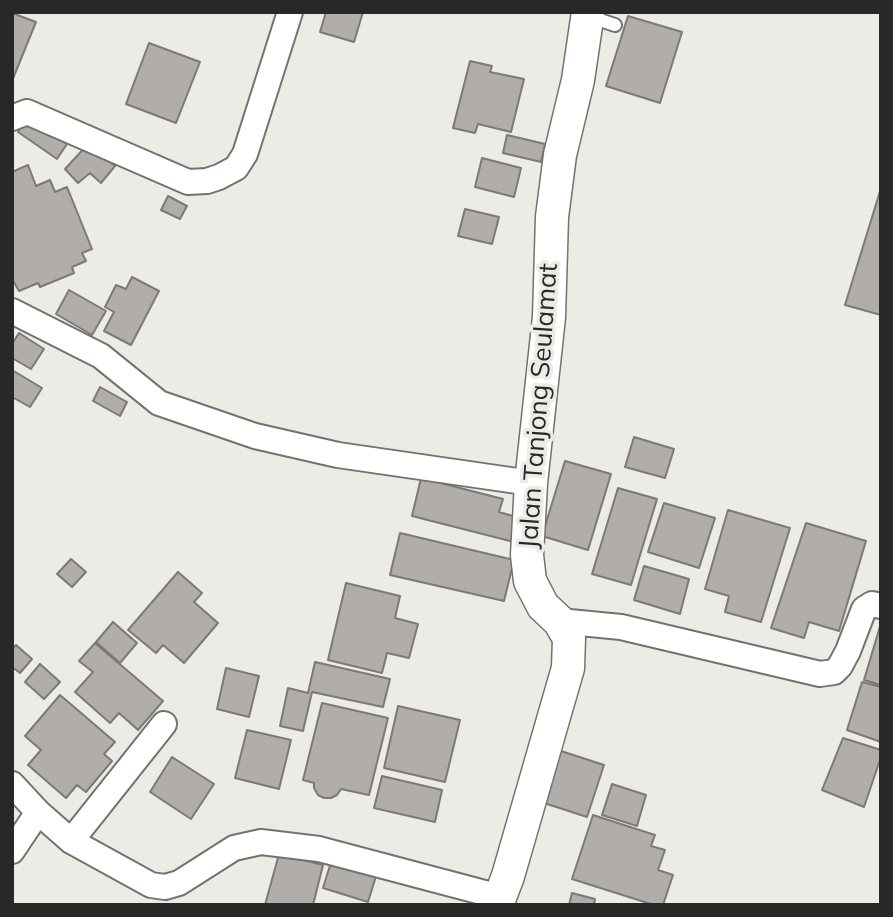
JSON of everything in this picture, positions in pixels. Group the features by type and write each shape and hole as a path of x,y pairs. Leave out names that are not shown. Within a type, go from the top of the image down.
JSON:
{"street":[{"path":"12,118 27,112 188,182 219,177 236,168 245,154 290,12"},
{"name":"Jalan Tanjong Seulamat","path":"499,901 568,668 570,643 559,621 543,606 530,581 527,555 531,483 549,317 552,216 560,155 578,80 597,18"},
{"path":"12,311 101,356 159,402 255,436 338,455 531,483"},
{"path":"559,621 621,627 820,674 834,672 840,666 849,651 864,609 872,604 881,606"},
{"path":"71,841 164,724"},
{"path":"12,784 38,813 71,841 151,885 165,887 200,871 234,848 261,842 319,849 499,901"},
{"path":"12,851 38,813"}],"building":[{"path":"326,12 363,12 354,42 320,32"},
{"path":"12,13 36,22 12,81"},
{"path":"628,16 682,32 660,103 606,86"},
{"path":"149,43 200,62 176,123 126,104"},
{"path":"470,61 492,66 490,72 524,79 511,132 478,124 475,133 453,128"},
{"path":"28,117 67,144 57,159 18,132"},
{"path":"507,135 545,144 541,162 503,153"},
{"path":"88,144 115,166 101,183 90,173 78,183 65,169"},
{"path":"482,158 521,168 514,197 475,187"},
{"path":"28,165 36,186 50,180 55,192 67,187 92,249 82,253 86,261 72,267 74,273 40,287 38,283 19,291 12,279 12,172"},
{"path":"881,188 881,315 845,305"},
{"path":"168,196 187,206 180,219 161,210"},
{"path":"465,209 499,217 492,244 458,236"},
{"path":"132,277 159,291 131,345 104,331 114,312 105,307 116,285 126,289"},
{"path":"69,290 106,311 92,335 56,314"},
{"path":"19,333 44,349 31,369 12,358 12,344"},
{"path":"12,370 42,388 30,407 12,397"},
{"path":"100,387 127,402 120,416 93,401"},
{"path":"634,437 674,449 665,478 625,467"},
{"path":"565,461 611,474 588,550 542,536"},
{"path":"421,478 503,499 499,512 520,518 514,542 412,516"},
{"path":"618,488 657,499 631,585 592,574"},
{"path":"664,503 715,518 699,568 648,552"},
{"path":"728,510 790,528 761,622 725,612 729,596 705,589"},
{"path":"806,523 866,541 839,631 809,622 804,638 771,628"},
{"path":"400,533 514,560 504,601 390,575"},
{"path":"71,559 86,572 72,587 57,574"},
{"path":"644,566 689,579 680,614 634,600"},
{"path":"178,572 202,593 194,602 218,623 184,663 163,645 156,653 128,630"},
{"path":"346,583 400,596 395,618 418,624 409,658 387,653 382,673 328,660"},
{"path":"113,622 137,643 120,663 96,642"},
{"path":"881,623 881,685 864,680"},
{"path":"95,643 163,701 138,730 119,713 110,723 75,692 93,672 79,661"},
{"path":"16,645 32,659 20,673 12,667 12,649"},
{"path":"315,662 390,679 383,707 312,692 303,731 280,726 288,688 308,693"},
{"path":"40,664 60,682 44,699 25,682"},
{"path":"226,668 259,676 249,717 217,709"},
{"path":"862,682 881,687 881,742 847,730"},
{"path":"60,695 115,742 104,754 112,761 86,792 77,785 66,798 28,765 41,750 25,736"},
{"path":"322,703 388,718 369,795 341,789 337,795 324,798 318,795 314,783 303,780"},
{"path":"398,706 460,720 445,782 384,768"},
{"path":"247,730 291,740 279,789 235,778"},
{"path":"843,738 881,750 864,807 822,790"},
{"path":"558,750 604,765 587,817 541,802"},
{"path":"172,757 214,784 191,819 150,792"},
{"path":"382,776 442,790 435,822 374,808"},
{"path":"612,784 646,795 637,826 602,815"},
{"path":"593,815 655,835 651,846 665,850 658,870 673,875 663,905 654,905 572,879"},
{"path":"279,854 323,865 313,905 265,905"},
{"path":"332,859 377,873 368,902 323,888"},
{"path":"572,893 595,899 594,905 569,905"}]}
